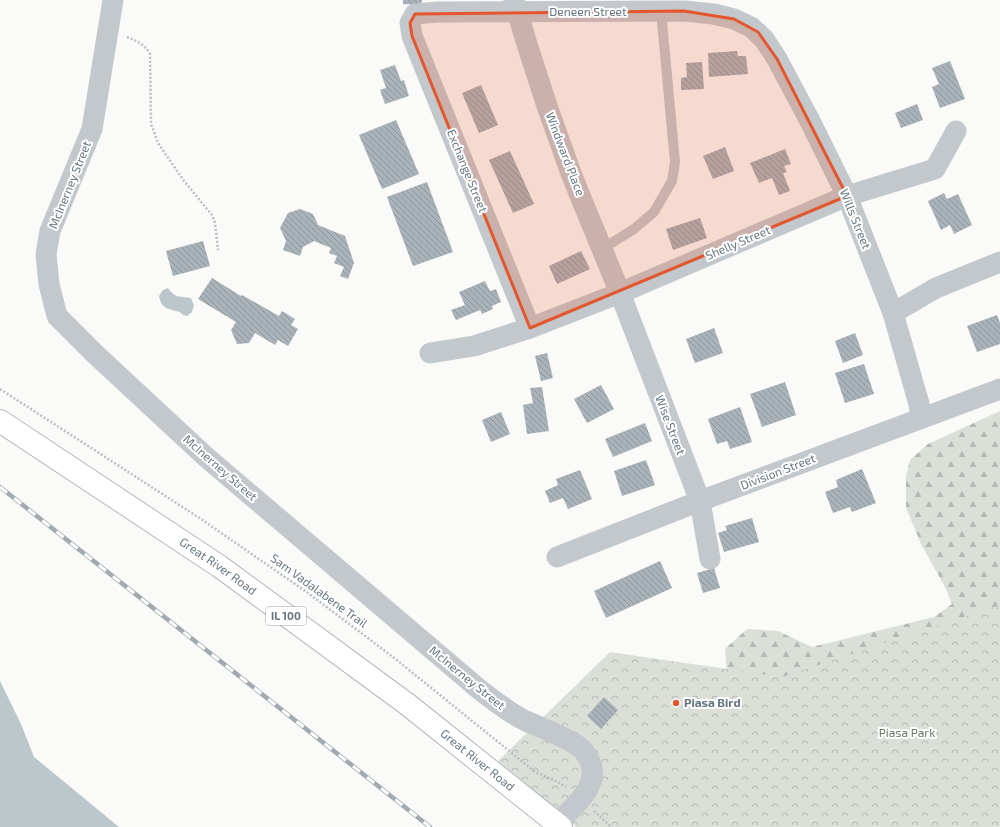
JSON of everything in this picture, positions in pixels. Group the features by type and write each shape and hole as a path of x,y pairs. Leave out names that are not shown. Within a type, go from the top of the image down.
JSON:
{"main road":[{"name":"Great River Road","path":"0,421 219,566 407,704 559,825"}],"street":[{"name":"McInerney Street","path":"112,0 92,129 50,230 46,254 49,284 56,316 206,457 480,690 507,710 524,720 582,749 592,764 593,776 589,789 559,825"},
{"name":"Deneen Street","path":"415,14 516,6 684,11 714,14 734,19 758,32"},
{"name":"Windward Place","path":"516,6 552,120 572,176 620,293"},
{"name":"Exchange Street","path":"415,14 410,23 412,36 530,328"},
{"name":"Wills Street","path":"758,32 777,59 847,196 893,313 919,404 920,418"},
{"name":"Shelly Street","path":"430,353 474,346 530,328 620,293 847,196 935,169 956,131"},
{"path":"893,313 936,288 1000,262"},
{"name":"Wise Street","path":"620,293 700,501 710,559"},
{"name":"Division Street","path":"557,558 700,501 920,418 1000,390"}],"lane":[{"path":"602,249 634,229 654,212 672,181 675,162 661,11"}],"path":[{"path":"108,29 140,42 146,47 150,54 151,124 158,143 184,181 212,215 215,223 218,250"},
{"name":"Sam Vadalabene Trail","path":"0,389 201,519 308,593 393,657 534,772 558,781 581,798 612,827"}],"highlighted area":[{"path":"684,11 734,19 758,32 777,59 847,196 530,328 412,36 410,23 415,14"}],"green space":[{"path":"1000,411 1000,728 729,698 725,649 747,629 778,631 812,647 934,617 952,604 945,587 921,544 906,508 906,477 910,460 928,444"},
{"name":"Piasa Park","path":"1000,605 1000,827 576,827 498,761 610,652 782,677"}],"shaded area":[{"path":"168,288 173,294 191,298 194,305 192,312 187,316 183,315 180,312 166,308 162,304 159,296 163,290"},
{"path":"0,681 21,724 34,757 119,827 0,827"}],"building":[{"path":"403,0 422,0 421,5 403,4"},
{"path":"737,51 738,56 746,56 748,74 709,77 708,53"},
{"path":"950,61 965,99 940,108 932,87 939,84 932,68"},
{"path":"702,62 704,89 681,90 681,78 687,77 686,63"},
{"path":"395,65 401,81 404,80 409,96 385,104 380,90 386,88 380,70"},
{"path":"481,85 498,125 479,133 462,93"},
{"path":"917,104 923,120 901,128 895,113"},
{"path":"396,120 419,174 382,189 359,135"},
{"path":"725,147 734,171 713,179 703,156"},
{"path":"785,149 791,164 784,166 787,172 783,173 790,191 779,195 772,178 759,183 750,163"},
{"path":"510,151 534,204 513,213 489,160"},
{"path":"427,182 453,252 413,266 387,197"},
{"path":"944,193 947,199 958,194 972,225 954,234 950,225 941,230 928,201"},
{"path":"300,209 313,214 318,225 345,236 354,263 348,279 340,276 344,267 334,263 337,256 329,253 331,248 314,241 303,247 300,256 283,250 286,241 280,228 288,213"},
{"path":"700,218 707,238 673,250 666,229"},
{"path":"203,241 210,266 173,276 166,251"},
{"path":"581,251 590,269 557,284 549,266"},
{"path":"212,278 241,296 242,295 279,316 282,311 295,319 291,325 298,329 288,346 278,340 275,345 255,333 249,343 237,344 231,330 236,322 198,299"},
{"path":"485,281 490,291 496,289 501,302 492,306 493,309 482,314 480,310 456,320 451,310 465,305 459,292"},
{"path":"997,315 1000,323 1000,344 977,352 967,326"},
{"path":"714,328 723,353 695,363 686,339"},
{"path":"855,333 863,355 843,363 835,341"},
{"path":"547,353 553,378 541,381 535,356"},
{"path":"864,364 874,394 845,403 835,373"},
{"path":"785,382 796,415 762,427 750,394"},
{"path":"601,385 614,409 587,423 574,399"},
{"path":"542,387 549,431 527,434 523,405 533,403 530,388"},
{"path":"740,407 752,442 730,449 727,441 717,444 708,419"},
{"path":"501,412 510,434 491,442 482,420"},
{"path":"645,423 652,441 613,457 605,439"},
{"path":"646,460 655,485 622,496 614,471"},
{"path":"862,469 876,503 852,512 850,507 833,513 825,492 838,487 836,480"},
{"path":"580,470 592,499 568,509 563,498 550,503 545,491 558,485 556,479"},
{"path":"752,518 759,542 724,552 718,533 727,530 725,526"},
{"path":"660,561 672,588 606,618 594,591"},
{"path":"714,568 720,588 703,593 697,573"},
{"path":"604,697 618,710 601,729 587,716"}],"railway":[{"path":"0,487 430,827"}],"place":[{"name":"Piasa Bird","path":"676,703"}]}
